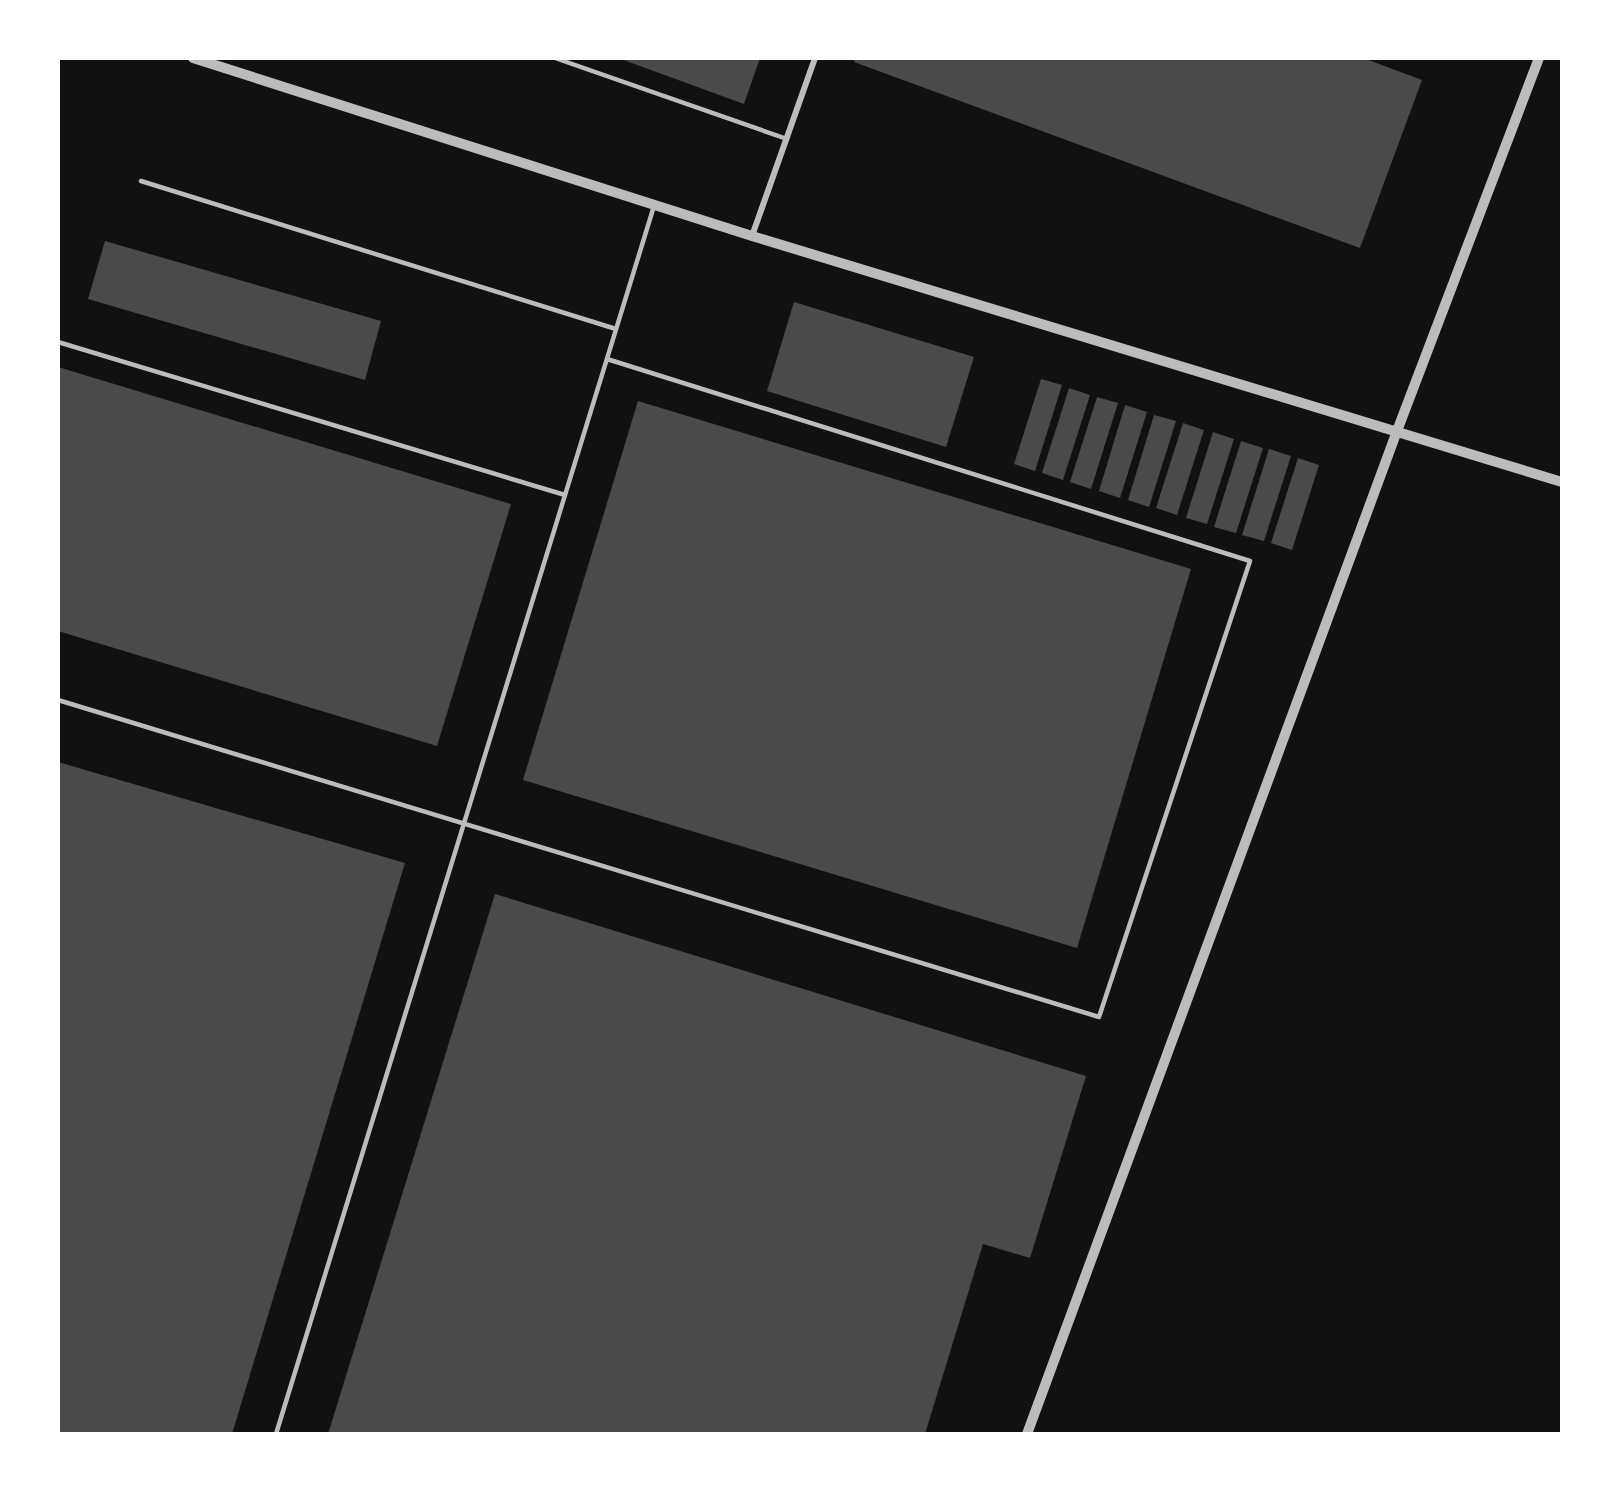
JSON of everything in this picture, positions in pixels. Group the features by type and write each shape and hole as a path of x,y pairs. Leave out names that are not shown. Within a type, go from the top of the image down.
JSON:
{"street":[{"path":"193,58 752,236 1562,482"},
{"path":"752,236 815,58"},
{"path":"1027,1434 1397,431 1539,58"}],"lane":[{"path":"555,58 786,139"},
{"path":"141,181 616,329"},
{"path":"276,1434 654,205"},
{"path":"58,342 565,495"},
{"path":"58,700 1099,1017 1251,561 606,359"}],"building":[{"path":"618,58 760,58 744,104"},
{"path":"855,58 1363,58 1422,80 1360,248 854,62"},
{"path":"105,241 381,321 365,380 88,299"},
{"path":"794,302 974,357 946,447 767,391"},
{"path":"58,367 511,504 437,746 58,631"},
{"path":"1041,379 1062,385 1035,471 1014,464"},
{"path":"1069,388 1090,395 1063,480 1042,473"},
{"path":"1097,397 1118,403 1091,489 1070,482"},
{"path":"638,401 1191,569 1077,948 523,780"},
{"path":"1125,405 1147,412 1120,498 1099,491"},
{"path":"1154,415 1176,421 1149,507 1128,500"},
{"path":"1183,423 1204,430 1177,515 1156,508"},
{"path":"1213,432 1234,439 1207,524 1186,518"},
{"path":"1241,441 1263,448 1236,533 1214,527"},
{"path":"1269,449 1291,456 1264,541 1242,535"},
{"path":"1298,458 1319,465 1292,550 1271,543"},
{"path":"58,762 405,863 232,1434 58,1432"},
{"path":"495,894 1086,1076 1030,1258 983,1244 925,1434 328,1434"}]}
